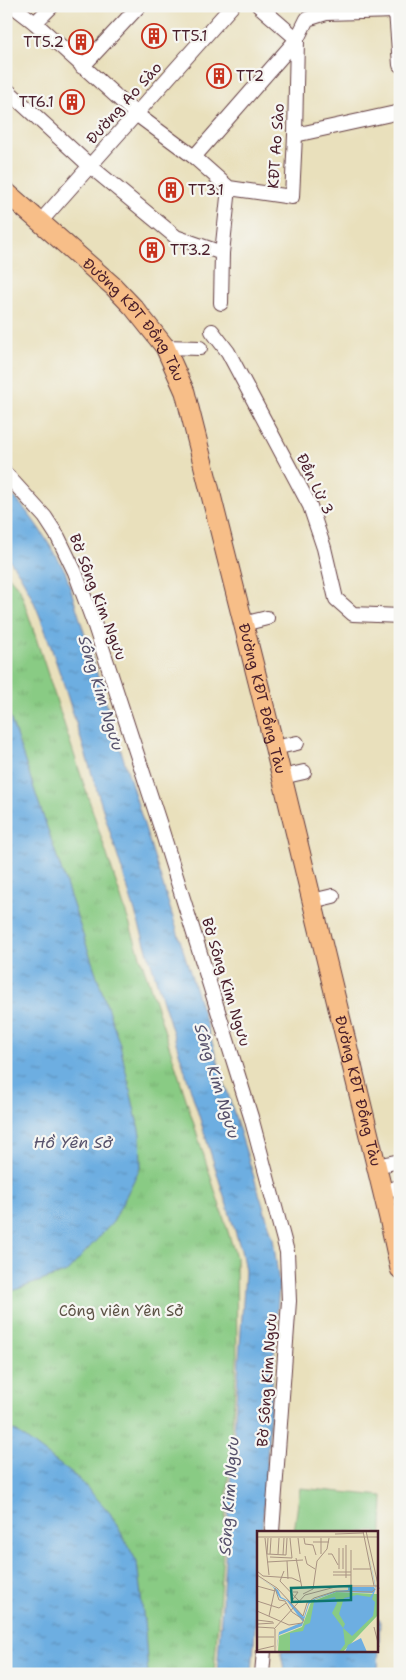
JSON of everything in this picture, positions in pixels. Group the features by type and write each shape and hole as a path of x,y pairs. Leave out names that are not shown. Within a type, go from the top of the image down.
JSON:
{"main road":[{"name":"Đường KĐT Đồng Tàu","path":"6,192 113,286 134,308 165,347 185,392 282,777 376,1166 391,1189 400,1269"}],"street":[{"path":"13,6 136,114 194,156 229,188 222,253 221,303"},
{"path":"35,24 52,6"},
{"path":"82,66 139,6"},
{"name":"Đường Ao Sào","path":"40,222 232,6"},
{"path":"259,6 297,39"},
{"path":"398,8 400,64"},
{"name":"KĐT Ao Sào","path":"194,156 297,39 307,19 326,13 398,8"},
{"name":"KĐT Ao Sào","path":"229,188 292,196 296,135 297,39"},
{"path":"6,89 90,166 176,237 222,253"},
{"path":"296,135 400,112"},
{"name":"Đền Lừ 3","path":"212,331 228,352 310,506 324,548 336,599 352,614 400,616"},
{"path":"165,347 200,348"},
{"name":"Bờ Sông Kim Ngưu","path":"6,474 45,516 58,537 75,572 160,828 240,1082 287,1252 289,1301 272,1531"},
{"path":"243,624 268,618"},
{"path":"274,748 297,743"},
{"path":"282,777 304,772"},
{"path":"312,901 334,896"},
{"path":"376,1166 400,1161"},
{"path":"262,1674 264,1652"}],"green space":[{"name":"Công viên Yên Sở","path":"6,573 20,589 162,1023 236,1257 237,1359 214,1674 6,1674"},
{"path":"300,1488 383,1496 381,1556 378,1556 378,1531 294,1531"}],"water":[{"name":"Sông Kim Ngưu","path":"6,489 31,517 65,571 273,1238 279,1284 262,1531 257,1531 257,1597 252,1674 217,1674 244,1288 245,1270 241,1250 63,682 33,600 16,569 6,556"},
{"name":"Hồ Yên Sở","path":"6,705 120,1045 140,1134 141,1166 113,1222 67,1272 6,1293"},
{"path":"6,1427 17,1432 79,1479 110,1513 137,1562 148,1674 6,1674"},
{"path":"378,1618 380,1619 378,1674 283,1674 281,1652 378,1652"}],"place":[{"name":"TT5.1","path":"154,36"},
{"name":"TT5.2","path":"81,42"},
{"name":"TT2","path":"219,76"},
{"name":"TT6.1","path":"72,102"},
{"name":"TT3.1","path":"171,190"},
{"name":"TT3.2","path":"152,250"}]}
